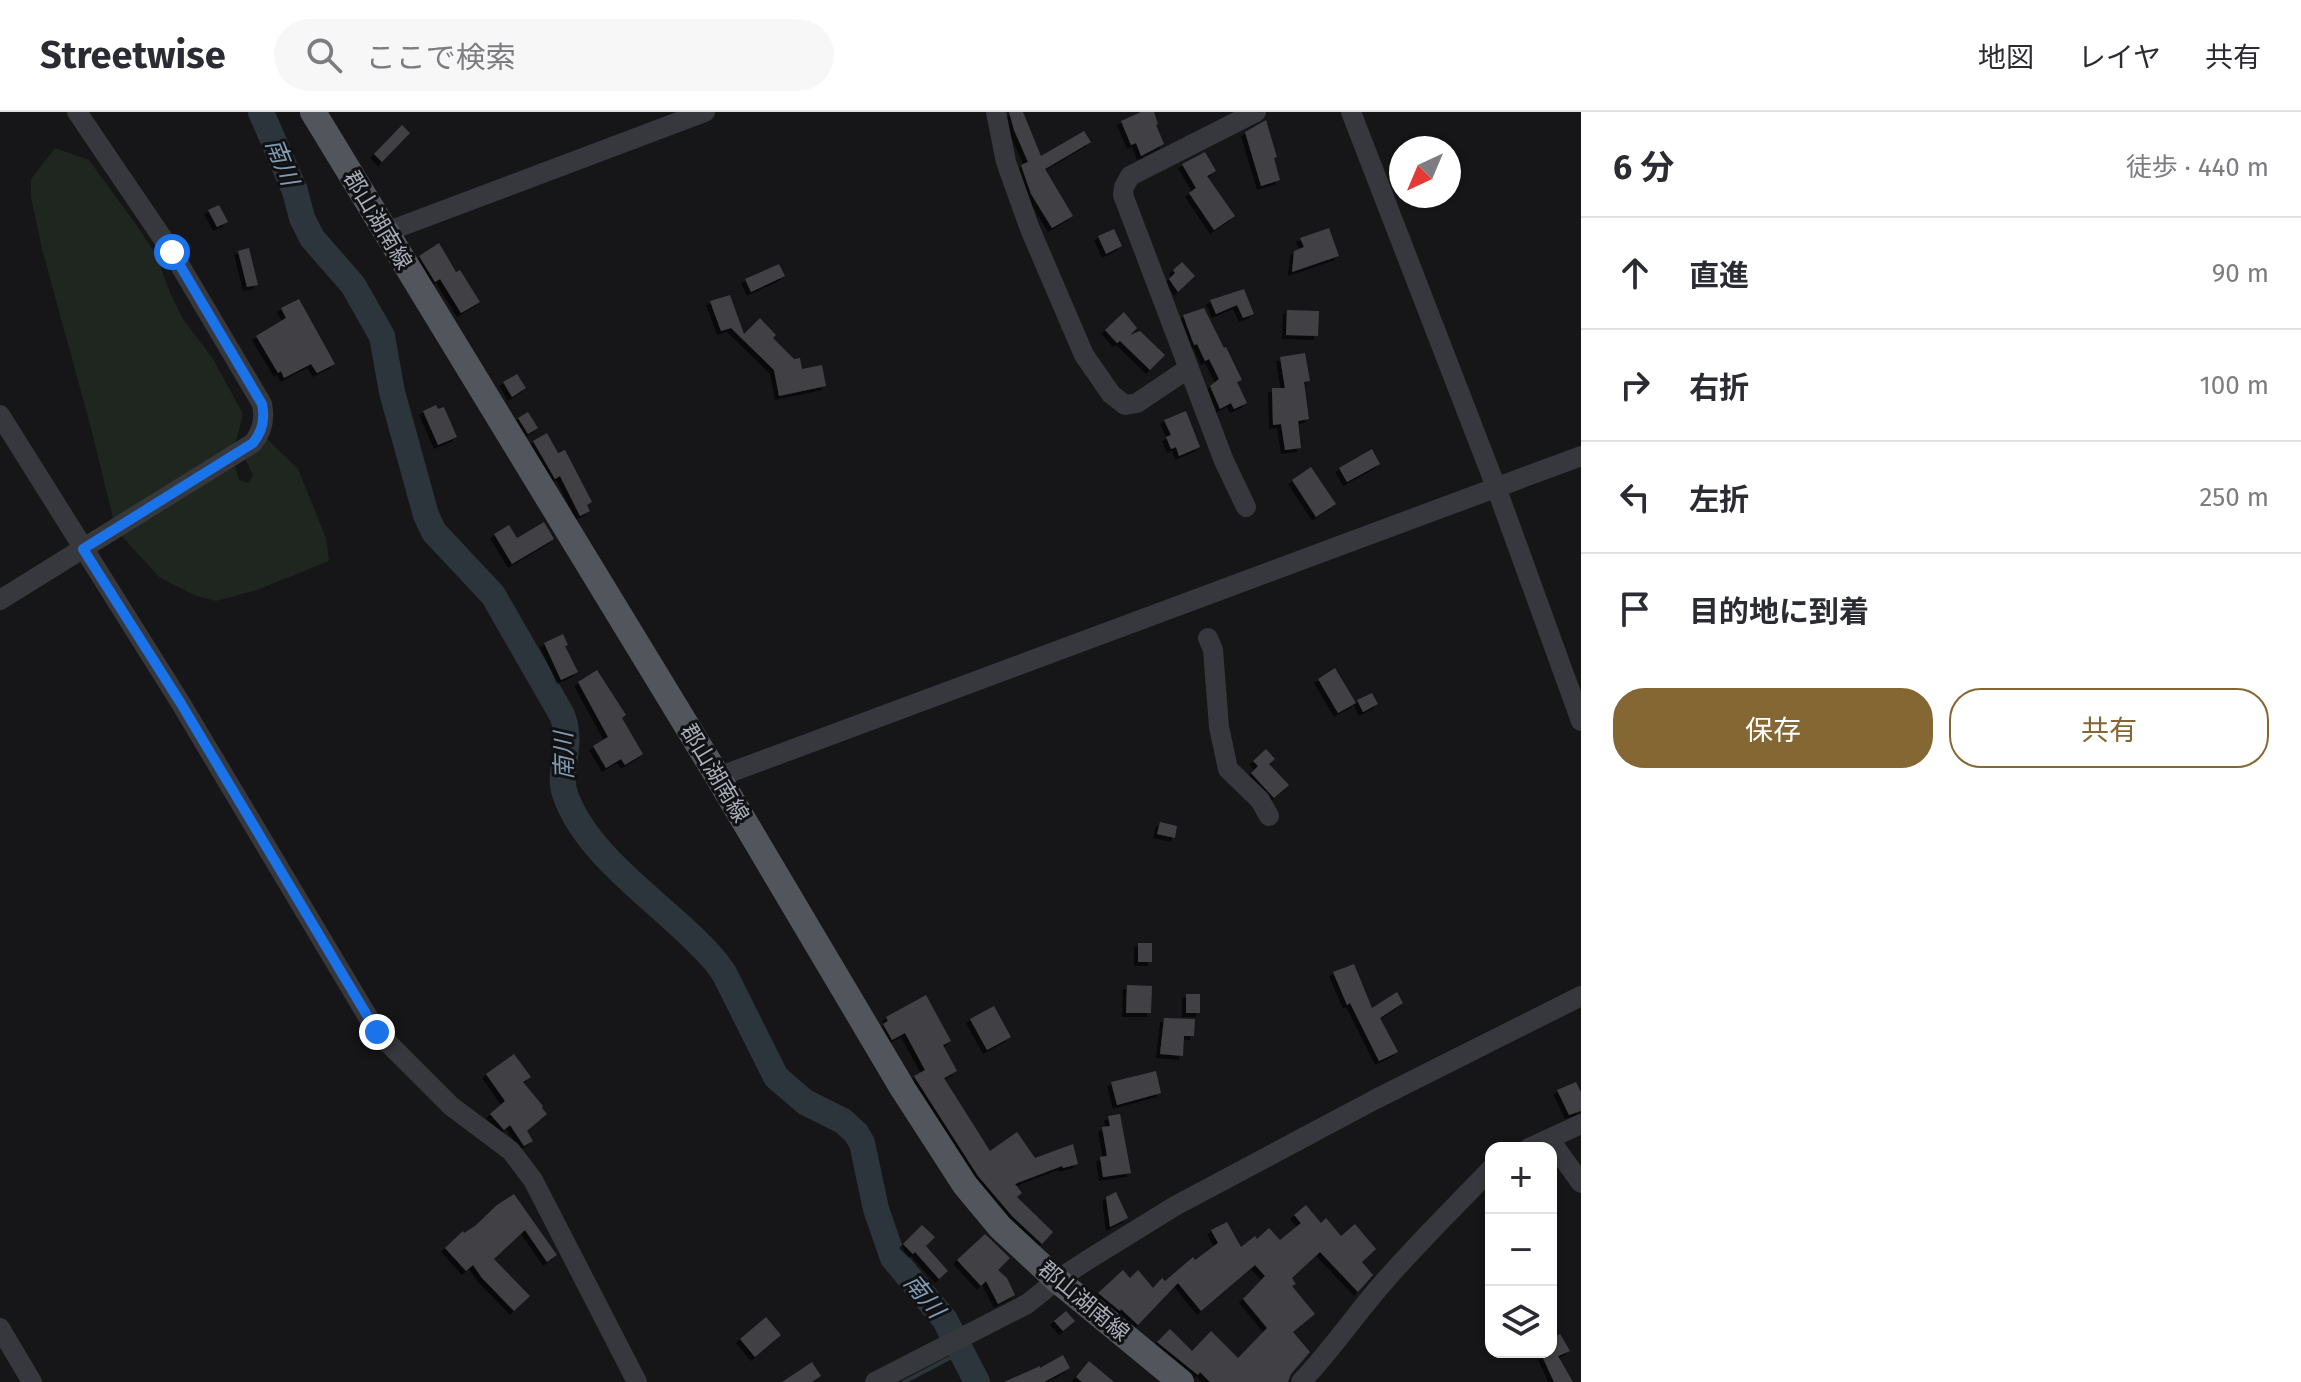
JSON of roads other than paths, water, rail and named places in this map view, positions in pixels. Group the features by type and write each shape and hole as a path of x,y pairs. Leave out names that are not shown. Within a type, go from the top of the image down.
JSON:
{"main road":[{"name":"郡山湖南線","path":"313,112 718,777 903,1089 965,1185 1000,1227 1057,1280 1181,1382"}],"street":[{"path":"0,600 253,443 261,429 262,404 172,252 77,112"},
{"path":"386,232 705,112"},
{"path":"996,112 1006,162 1030,229 1084,355 1111,394 1125,405 1137,403 1189,368"},
{"path":"1246,507 1224,461 1125,202 1124,187 1130,176 1256,112"},
{"path":"1351,112 1496,487 1581,721"},
{"path":"0,415 180,702 377,1032 451,1106 511,1151 522,1164 637,1382"},
{"path":"718,777 1581,456"},
{"path":"1208,638 1213,650 1219,727 1228,769 1260,800 1269,816"},
{"path":"875,1382 1027,1304 1057,1280 1175,1206 1374,1100 1581,996"},
{"path":"1545,1142 1581,1124"},
{"path":"1550,1140 1581,1183"},
{"path":"1301,1382 1373,1295 1485,1175"},
{"path":"0,1328 32,1382"}],"waterway":[{"name":"南川","path":"261,112 312,238 353,285 382,336 392,392 426,515 434,532 493,595 562,715 566,737 563,785 576,818 611,863 716,962 776,1077 805,1102 843,1121 856,1133 862,1143 876,1209 893,1258 945,1320 977,1382"},
{"path":"904,1382 963,1351"}]}
